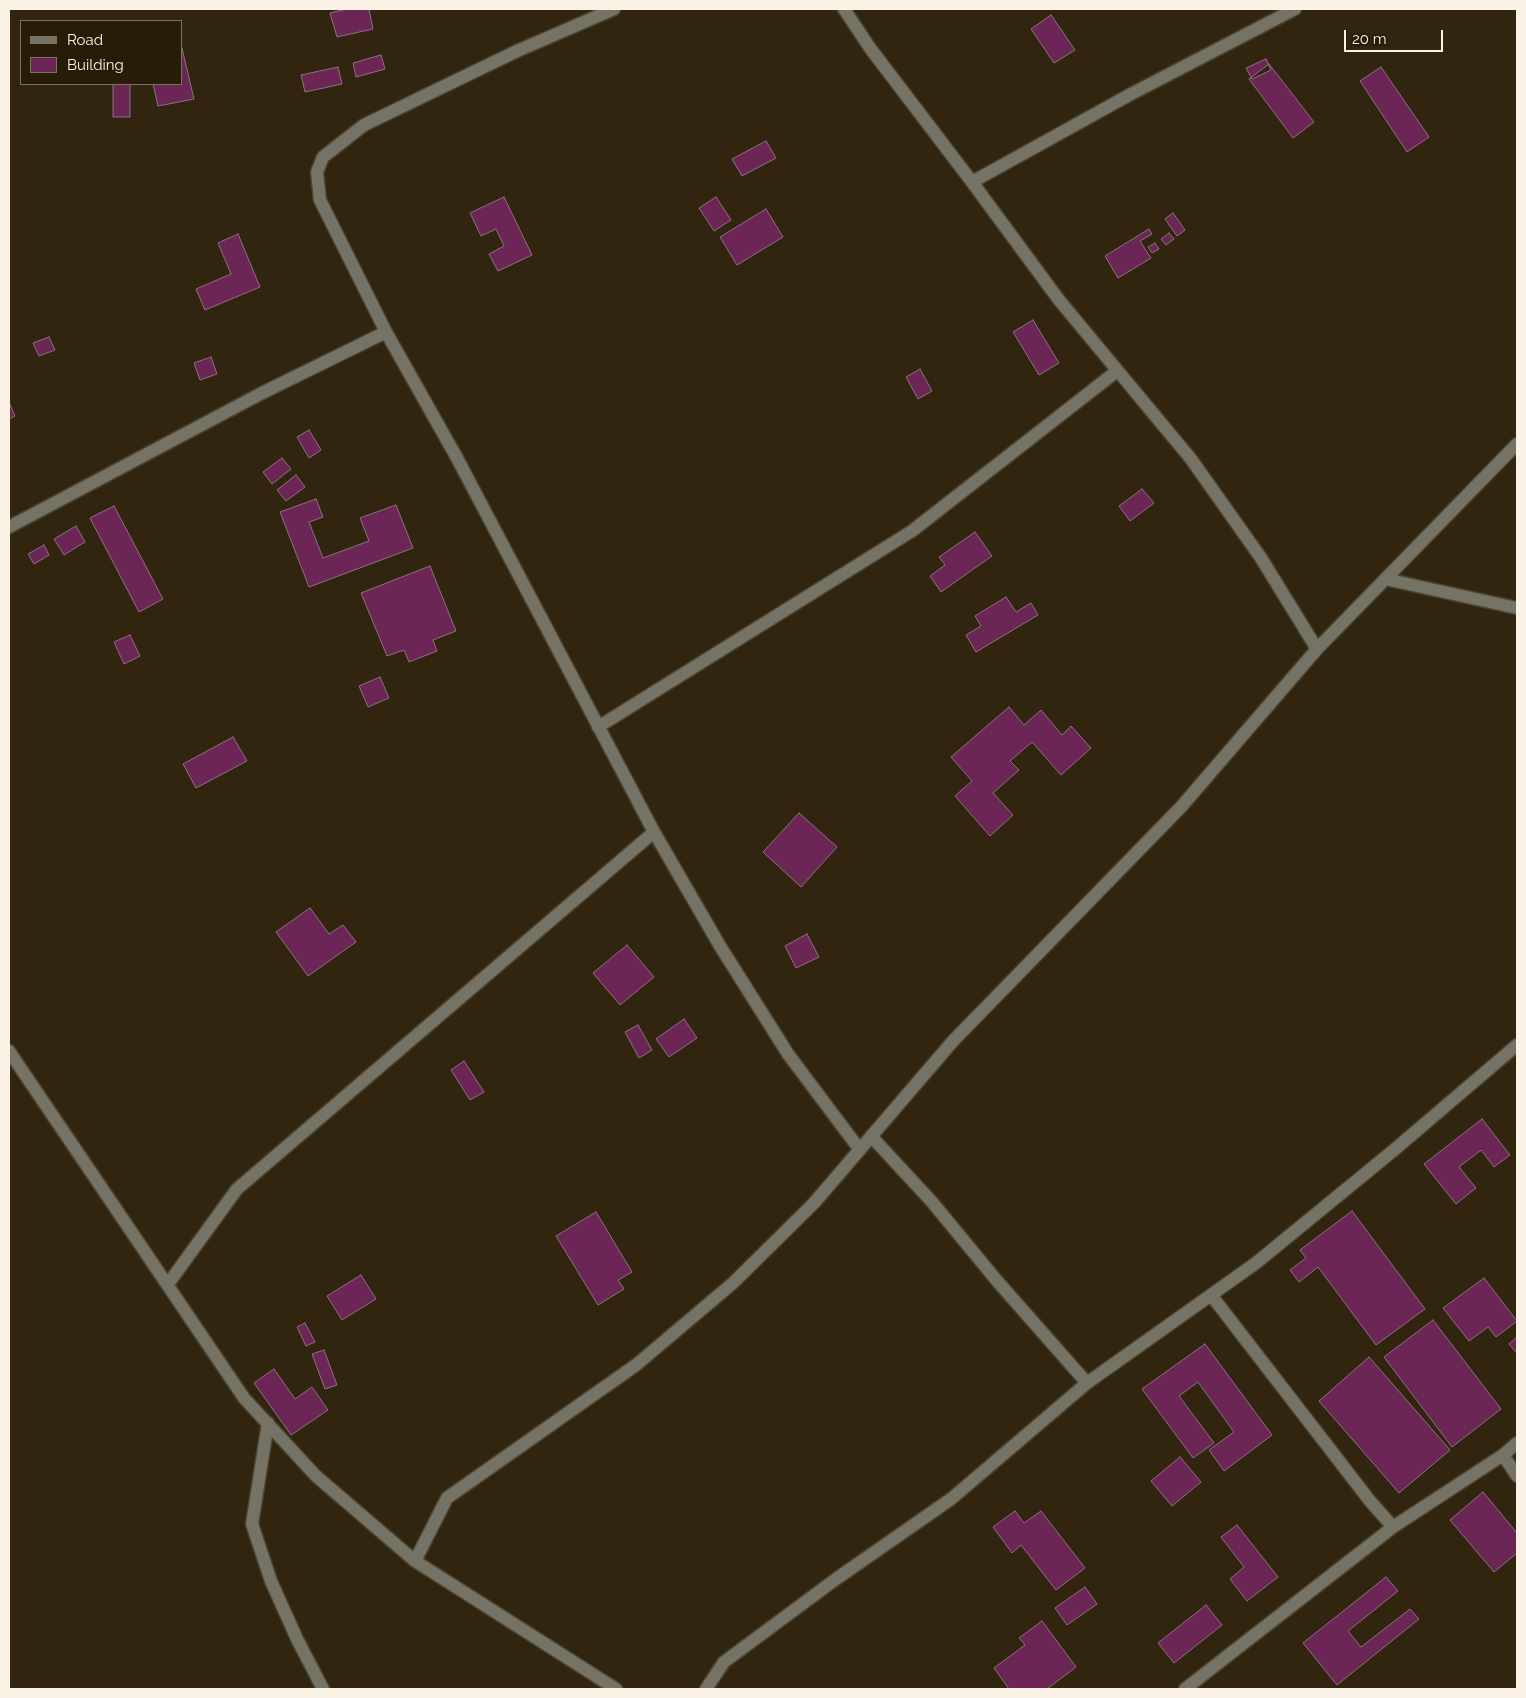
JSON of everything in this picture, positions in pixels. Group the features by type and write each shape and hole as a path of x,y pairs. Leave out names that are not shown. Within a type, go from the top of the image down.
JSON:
{"street":[{"path":"614,9 517,51 364,125 323,157 317,172 320,200 386,332 457,458 654,832 720,946 788,1054 860,1150"},
{"path":"844,9 870,48 1059,300 1191,459 1261,558 1317,649"},
{"path":"972,182 1131,94 1295,9"},
{"path":"9,526 262,393 386,332"},
{"path":"598,727 912,531 1118,371"},
{"path":"415,1562 447,1498 636,1364 733,1283 814,1203 953,1041 1181,807 1317,649 1517,444"},
{"path":"1385,579 1517,608"},
{"path":"168,1284 237,1189 654,832"},
{"path":"706,1689 724,1662 836,1579 951,1499 1087,1383 1256,1263 1394,1150 1517,1044"},
{"path":"10,1053 244,1398 316,1476 415,1562 616,1689"},
{"path":"871,1136 932,1202 998,1282 1087,1383"},
{"path":"1211,1295 1370,1502 1393,1527"},
{"path":"268,1423 252,1524 271,1581 297,1639 323,1689"},
{"path":"1185,1689 1393,1527 1503,1455 1517,1443"},
{"path":"1503,1455 1517,1476"}],"building":[{"path":"347,9 369,9 373,29 337,37 330,13"},
{"path":"1051,15 1075,50 1054,63 1031,29"},
{"path":"182,48 194,99 158,106 153,85 182,85"},
{"path":"381,55 385,69 356,77 353,63"},
{"path":"1266,59 1271,70 1252,79 1246,68"},
{"path":"1269,64 1314,122 1293,138 1249,79"},
{"path":"338,67 342,84 305,92 301,75"},
{"path":"1381,67 1429,137 1407,152 1360,81"},
{"path":"113,85 130,85 130,117 113,117"},
{"path":"766,141 776,158 742,176 732,159"},
{"path":"504,197 532,255 498,271 489,254 504,246 496,229 481,236 470,213"},
{"path":"716,197 731,220 714,231 699,208"},
{"path":"766,209 783,237 737,265 720,237"},
{"path":"1173,213 1185,230 1177,236 1165,219"},
{"path":"1149,229 1152,234 1140,241 1151,258 1118,278 1105,256"},
{"path":"1169,233 1174,239 1166,245 1161,239"},
{"path":"238,234 260,287 205,310 196,289 231,274 218,243"},
{"path":"1155,243 1159,249 1152,253 1148,247"},
{"path":"1033,320 1059,363 1039,375 1013,332"},
{"path":"49,337 55,350 39,356 33,343"},
{"path":"211,357 217,374 200,380 194,363"},
{"path":"920,369 932,391 918,399 906,377"},
{"path":"9,402 15,416 9,419"},
{"path":"309,430 321,450 309,458 297,437"},
{"path":"282,458 291,469 272,484 263,472"},
{"path":"296,475 305,487 286,501 277,490"},
{"path":"1142,489 1154,503 1130,521 1119,506"},
{"path":"316,499 323,517 309,522 323,558 369,541 360,518 396,505 413,548 309,587 280,512"},
{"path":"114,506 163,599 139,612 90,518"},
{"path":"76,526 85,542 64,555 54,539"},
{"path":"975,532 992,556 941,592 930,576 945,565 939,557"},
{"path":"44,545 49,555 34,564 28,554"},
{"path":"430,566 456,631 433,640 437,651 409,662 404,650 387,656 361,593"},
{"path":"1006,597 1016,612 1031,603 1038,615 976,652 966,635 981,626 975,616"},
{"path":"130,635 140,656 124,664 114,642"},
{"path":"380,677 389,698 368,707 359,686"},
{"path":"1009,707 1024,725 1041,710 1062,735 1071,726 1091,748 1061,775 1032,742 1010,761 1019,770 993,793 1013,815 990,836 955,796 972,781 951,757"},
{"path":"233,737 247,761 196,788 183,764"},
{"path":"799,813 837,847 801,887 763,852"},
{"path":"310,908 329,934 343,925 356,942 308,976 276,932"},
{"path":"807,934 819,957 796,968 785,946"},
{"path":"627,945 654,977 620,1005 593,973"},
{"path":"684,1019 697,1038 669,1057 656,1039"},
{"path":"638,1025 652,1050 639,1058 625,1032"},
{"path":"464,1061 484,1092 470,1100 451,1070"},
{"path":"1482,1119 1510,1155 1494,1167 1481,1150 1459,1167 1476,1188 1456,1204 1424,1164"},
{"path":"1352,1211 1425,1309 1376,1345 1318,1267 1299,1282 1290,1270 1306,1258 1300,1250"},
{"path":"596,1212 632,1272 618,1280 624,1289 598,1305 556,1236"},
{"path":"361,1275 376,1299 342,1320 327,1296"},
{"path":"1484,1278 1517,1321 1496,1337 1488,1327 1469,1341 1443,1308"},
{"path":"1433,1320 1501,1409 1452,1447 1384,1357"},
{"path":"305,1323 315,1342 306,1346 297,1327"},
{"path":"1517,1337 1517,1353 1509,1344"},
{"path":"1205,1344 1272,1435 1224,1471 1209,1450 1234,1432 1198,1382 1179,1396 1214,1443 1193,1458 1142,1389"},
{"path":"324,1350 337,1385 325,1389 312,1354"},
{"path":"1369,1357 1450,1450 1399,1493 1319,1401"},
{"path":"274,1369 295,1399 312,1387 328,1410 291,1435 254,1383"},
{"path":"1180,1457 1201,1482 1172,1506 1151,1481"},
{"path":"1483,1492 1517,1533 1517,1553 1494,1572 1450,1520"},
{"path":"1015,1511 1024,1523 1041,1511 1085,1568 1056,1590 1021,1545 1012,1553 993,1527"},
{"path":"1237,1525 1278,1577 1247,1601 1230,1579 1244,1567 1221,1537"},
{"path":"1386,1577 1398,1591 1348,1631 1361,1647 1410,1609 1419,1619 1337,1685 1303,1643"},
{"path":"1085,1587 1097,1604 1067,1625 1055,1608"},
{"path":"1206,1605 1222,1625 1174,1663 1158,1643"},
{"path":"1042,1621 1076,1667 1047,1689 1009,1689 994,1668 1025,1645 1019,1638"}]}
